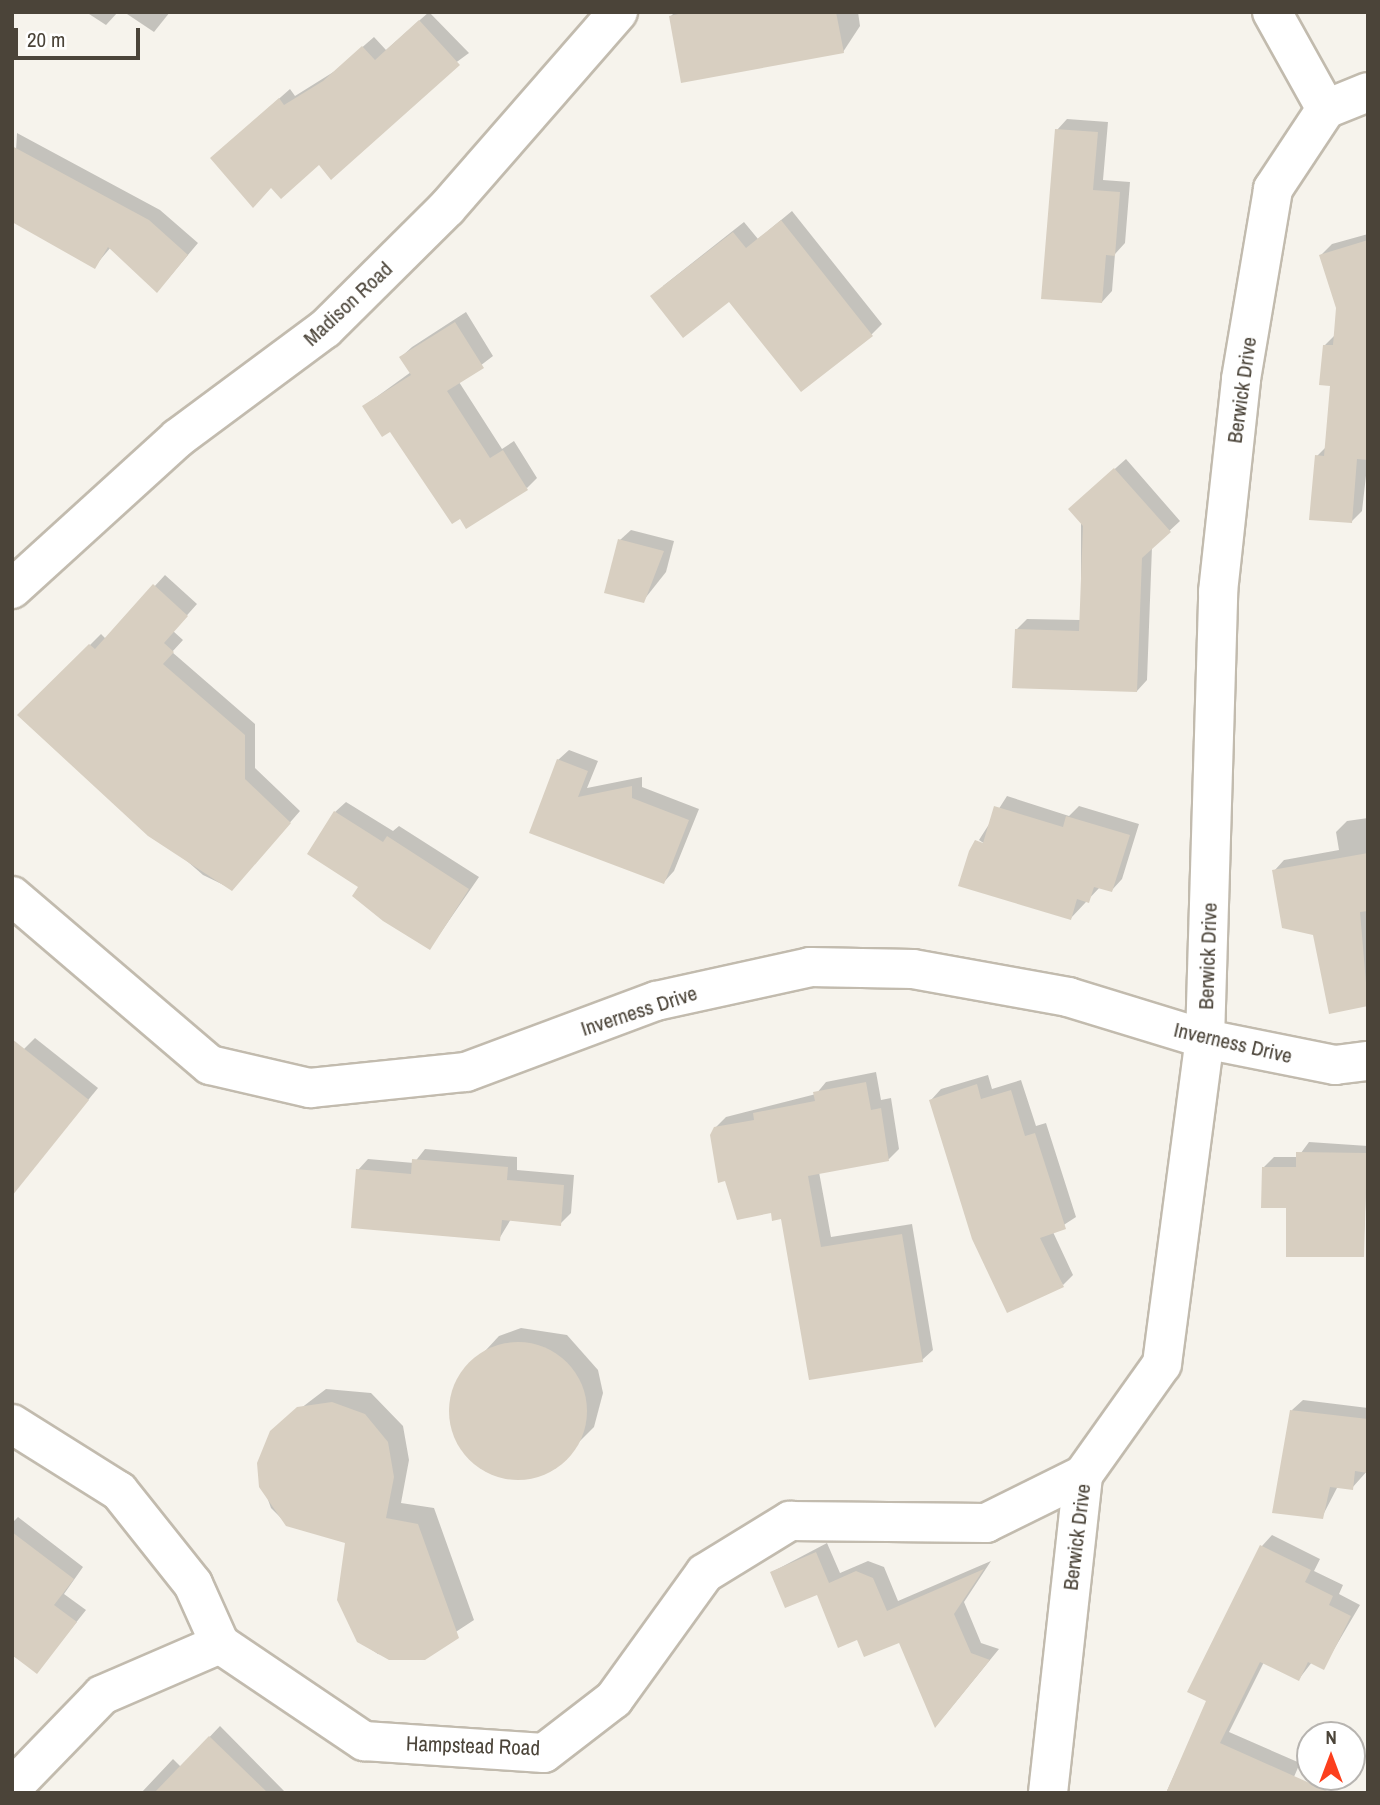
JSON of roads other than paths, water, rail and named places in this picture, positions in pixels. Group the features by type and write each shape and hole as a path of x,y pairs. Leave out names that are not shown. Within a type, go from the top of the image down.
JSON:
{"street":[{"name":"Madison Road","path":"12,589 178,438 325,329 447,208 618,12"},
{"path":"1272,12 1326,109 1368,92"},
{"name":"Berwick Drive","path":"1048,1793 1083,1475 1162,1364 1205,1040 1219,592 1241,379 1273,189 1326,109"},
{"name":"Inverness Drive","path":"12,896 210,1065 310,1088 466,1072 656,1001 810,967 913,969 1068,997 1205,1040 1335,1065 1368,1061"},
{"path":"12,1424 119,1491 193,1584 220,1644 103,1695 12,1788"},
{"name":"Hampstead Road","path":"220,1644 364,1741 544,1753 614,1699 705,1573 790,1521 986,1523 1083,1475"}]}
